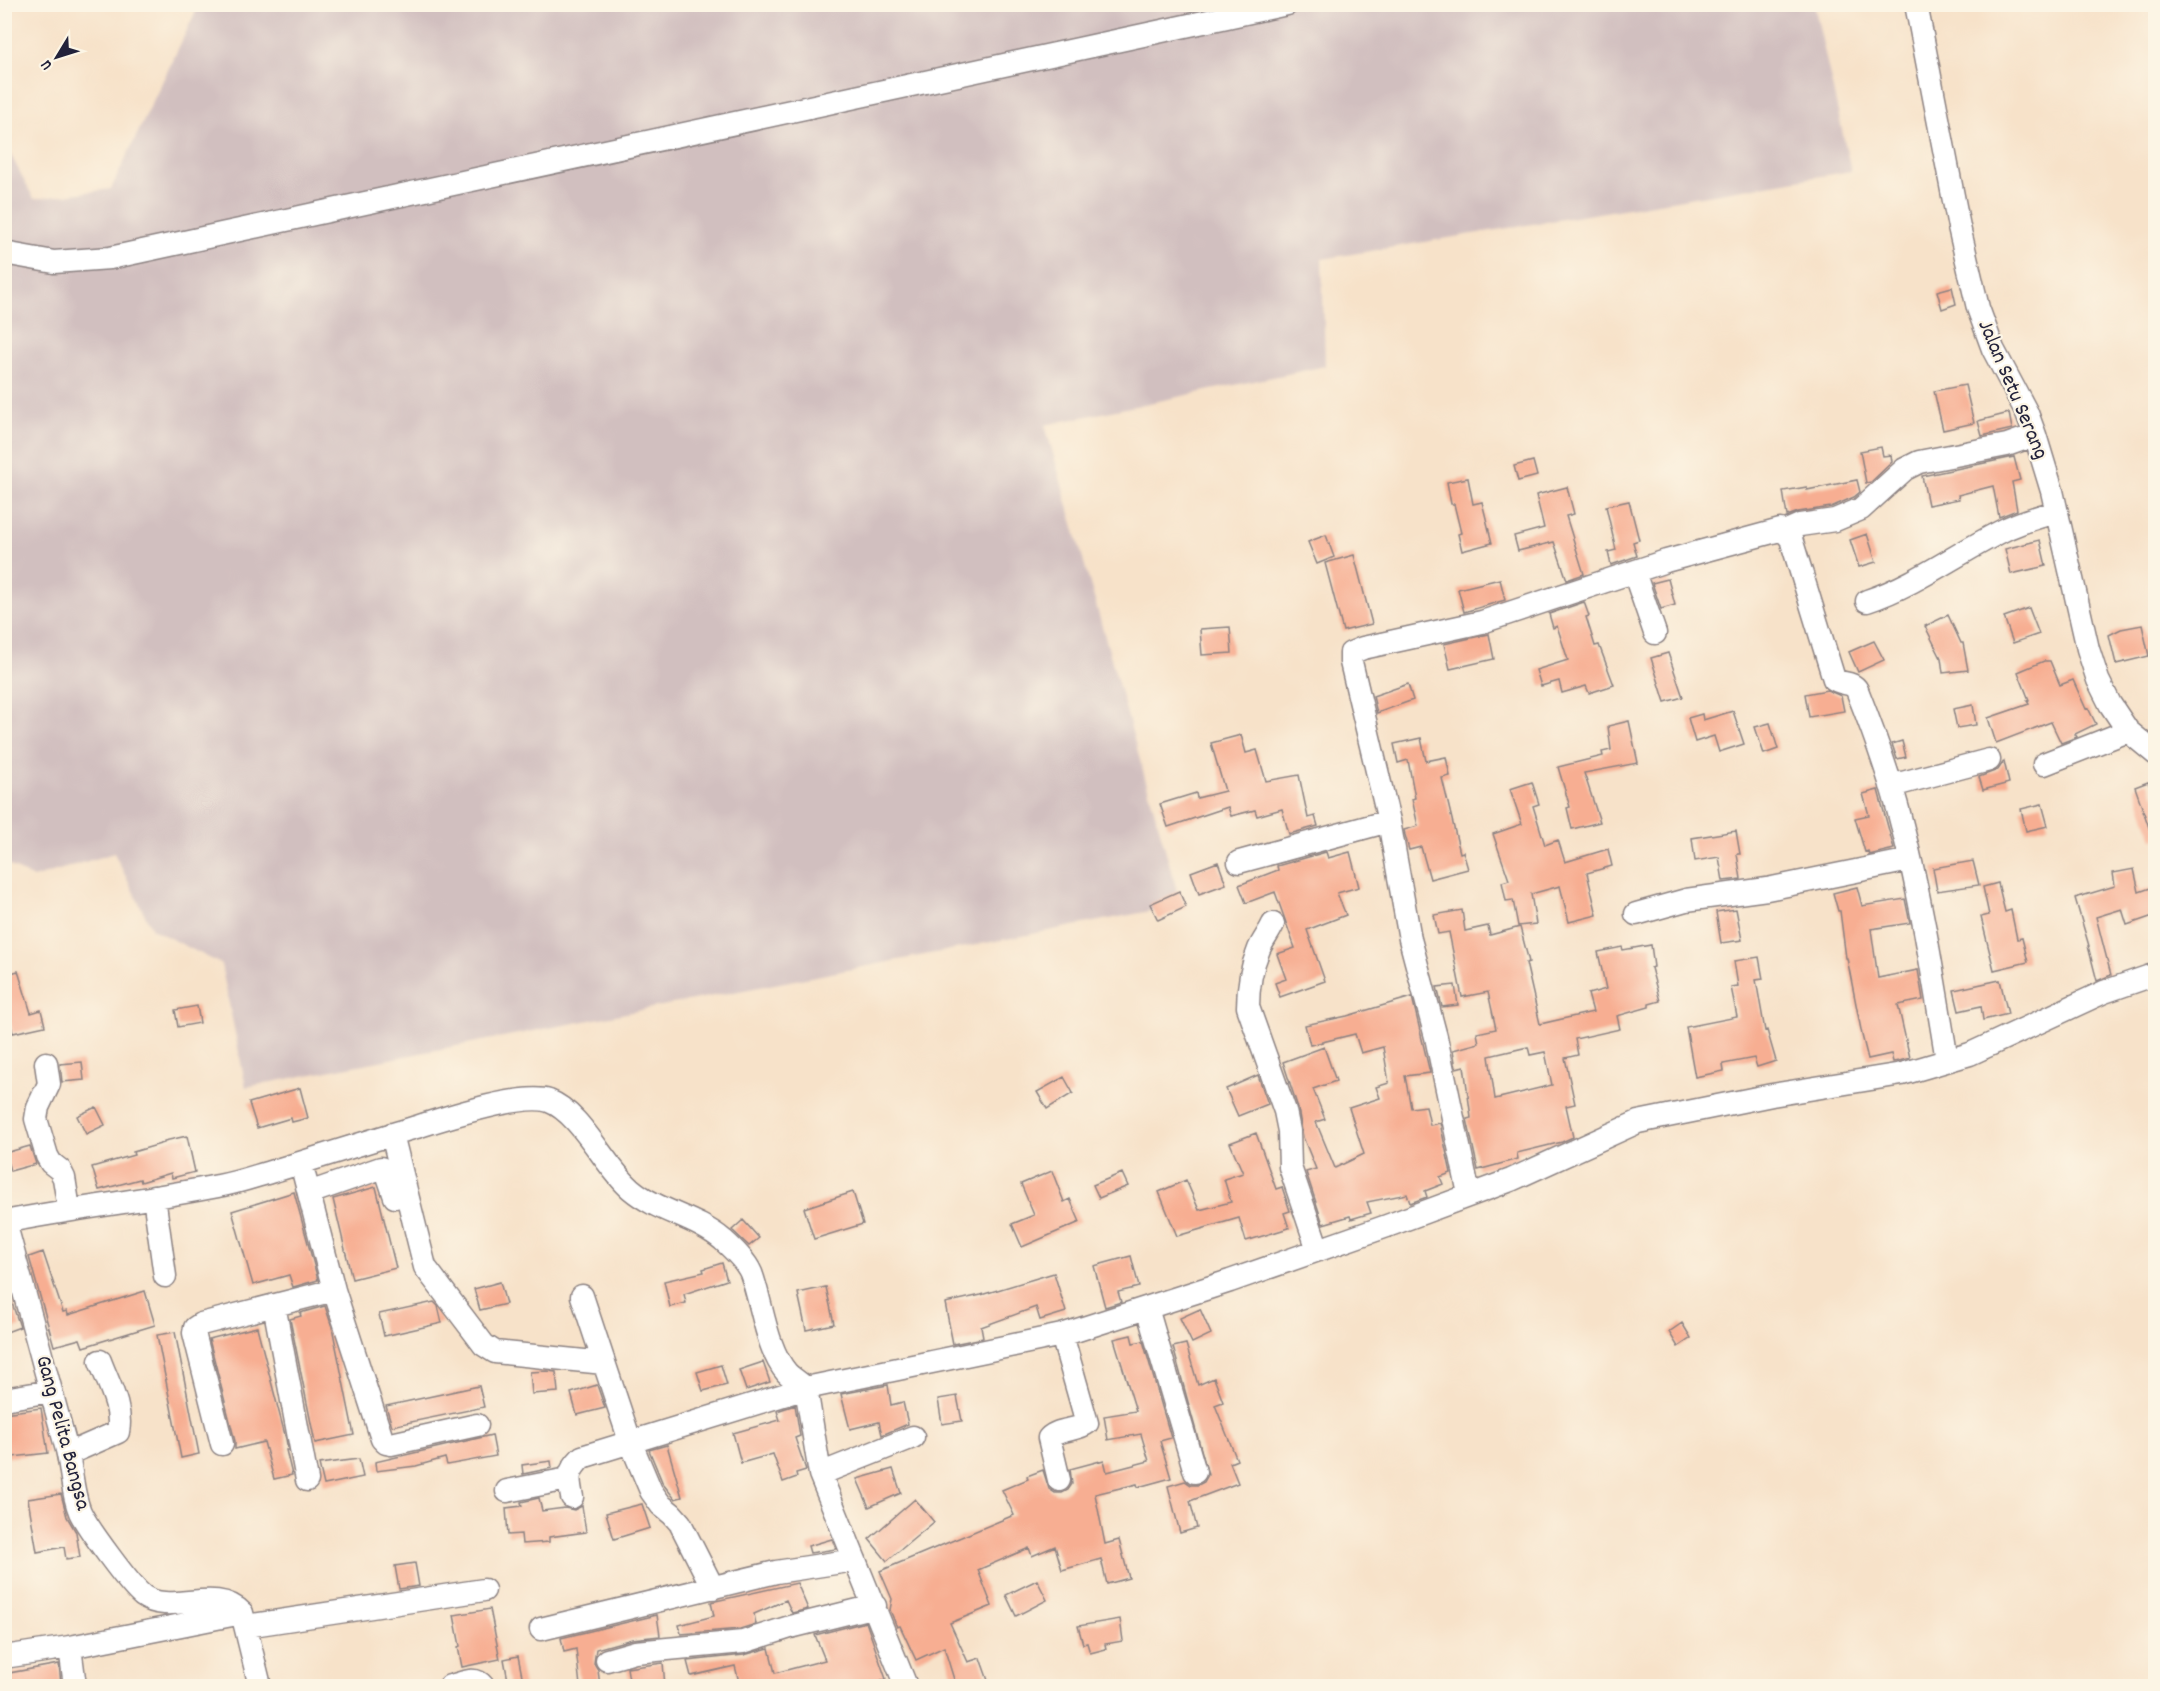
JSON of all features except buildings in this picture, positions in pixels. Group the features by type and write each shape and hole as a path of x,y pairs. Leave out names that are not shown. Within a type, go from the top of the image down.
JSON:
{"street":[{"path":"4,253 54,262 110,258 1287,4"},
{"name":"Jalan Setu Serang","path":"1916,4 1959,227 1978,308 1993,349 2035,435 2057,512 2088,649 2098,680 2110,704 2128,731 2156,754"},
{"path":"1784,532 1800,525 1835,520 1861,509 1905,469 1919,462 2007,445 2035,435"},
{"path":"1867,601 1893,592 2007,529 2057,512"},
{"path":"1469,1194 1436,1037 1410,939 1389,821 1351,662 1351,653 1363,648 1482,622 1666,561 1780,530 1789,535 1834,680 1850,684 1857,690 1891,786 1902,825 1928,945 1947,1060"},
{"path":"1634,572 1655,633"},
{"path":"2044,764 2128,731"},
{"path":"1891,786 1989,760"},
{"path":"1239,862 1389,821"},
{"path":"1636,914 1686,900 1767,889 1910,860"},
{"path":"1273,924 1255,960 1248,988 1248,1007 1282,1103 1289,1131 1290,1167 1318,1250"},
{"path":"507,1491 570,1488 573,1465 582,1457 806,1388 1062,1335 1147,1308 1318,1250 1511,1179 1638,1122 1772,1095 1902,1074 1970,1054 2104,992 2156,974"},
{"path":"46,1063 49,1084 38,1107 36,1119 47,1156 64,1178 69,1209"},
{"path":"5,1222 69,1209 221,1186 504,1103 530,1099 549,1101 581,1127 608,1165 630,1188 645,1199 713,1232 734,1250 750,1271 778,1357 787,1373 806,1388 820,1474 906,1686"},
{"path":"392,1134 425,1267 484,1345 495,1352 604,1363"},
{"path":"301,1163 334,1290 382,1439 391,1444 477,1425"},
{"path":"309,1193 381,1168 387,1173 401,1211 410,1212"},
{"path":"154,1197 165,1276"},
{"name":"Gang Pelita Bangsa","path":"5,1222 68,1454 76,1502 81,1515 142,1595 167,1602 223,1602 237,1608 244,1620"},
{"path":"222,1444 194,1333 195,1328 201,1324 334,1290"},
{"path":"582,1296 630,1441 651,1491 661,1505 680,1523 713,1588"},
{"path":"274,1305 307,1480"},
{"path":"1147,1308 1195,1472"},
{"path":"1059,1479 1049,1438 1054,1434 1087,1423 1062,1335"},
{"path":"68,1454 118,1432 120,1421 117,1405 100,1361"},
{"path":"4,1399 51,1391"},
{"path":"820,1474 913,1437"},
{"path":"541,1629 776,1572 855,1560"},
{"path":"4,1657 244,1620 484,1590"},
{"path":"606,1660 635,1652 743,1642 790,1627 875,1606"},
{"path":"244,1620 260,1686"},
{"path":"70,1647 75,1686"},
{"path":"450,1686 470,1680 480,1682 483,1686"}],"shaded area":[{"path":"1814,4 1851,171 1322,259 1325,366 1045,425 1181,905 246,1087 221,964 152,929 114,853 33,878 5,863 4,142 34,199 111,189 199,5"}]}
